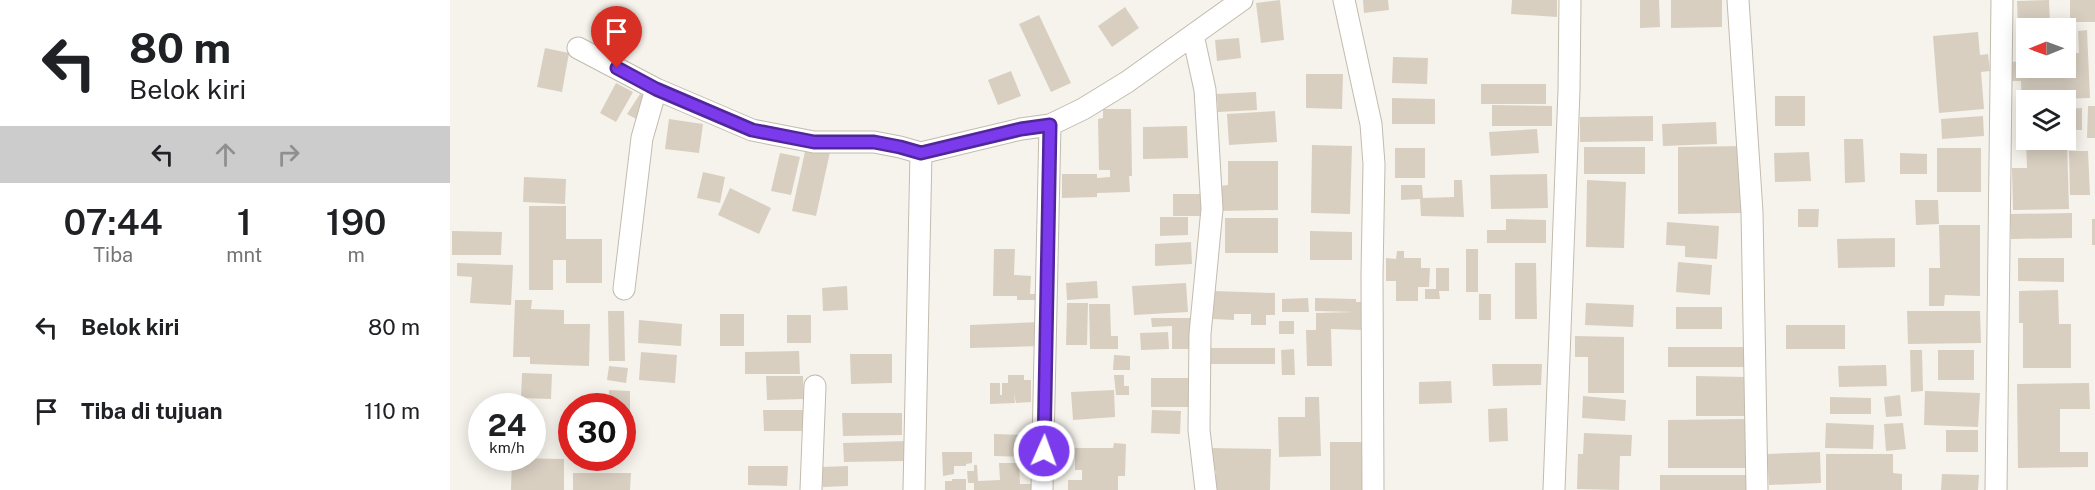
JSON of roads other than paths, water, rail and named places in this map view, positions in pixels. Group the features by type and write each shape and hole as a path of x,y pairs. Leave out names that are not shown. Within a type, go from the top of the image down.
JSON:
{"street":[{"path":"578,48 656,89 752,130 814,142 874,142 921,153 998,134 1050,125 1083,109 1127,82 1242,0"},
{"path":"1344,0 1371,124 1374,164 1373,490"},
{"path":"1554,490 1570,0"},
{"path":"1738,0 1752,212 1757,490"},
{"path":"1996,490 2002,0"},
{"path":"1192,35 1205,90 1212,209 1200,345 1199,430 1206,490"},
{"path":"624,289 642,138 656,89"},
{"path":"1042,490 1050,125"},
{"path":"914,490 921,153"},
{"path":"811,490 816,386"}]}
